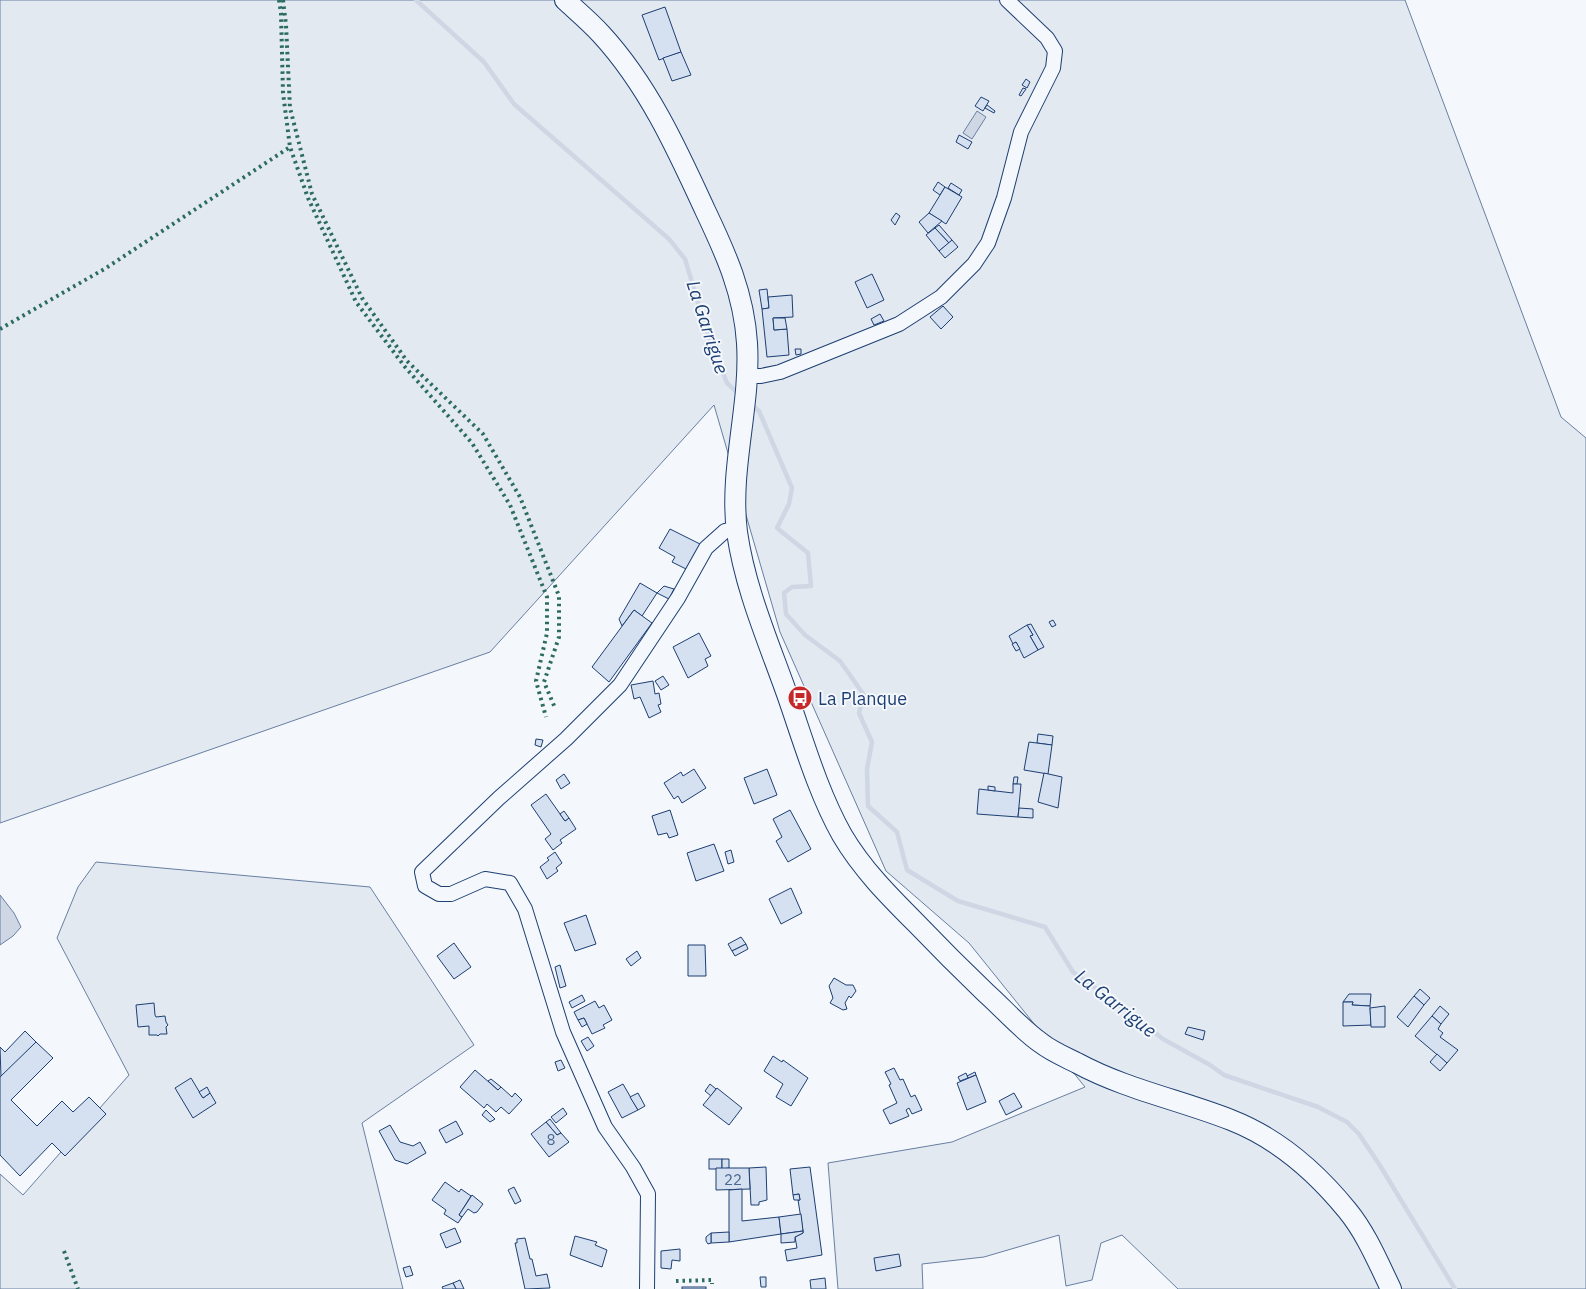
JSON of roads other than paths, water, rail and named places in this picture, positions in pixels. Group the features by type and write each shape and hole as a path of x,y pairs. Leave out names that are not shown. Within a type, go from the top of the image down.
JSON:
{"street":[{"path":"565,0 600,33 626,64 652,103 678,152 727,257 744,306 748,345 747,381 737,480 736,528 744,569 756,608 819,784 842,834 863,867 960,968 1041,1043 1081,1065 1120,1082 1234,1121 1289,1152 1317,1177 1349,1212 1373,1252 1391,1289"},
{"path":"747,381 780,372 898,324 941,297 974,264 988,242 1004,198 1021,132 1053,68 1055,51 1048,38 1007,0"},
{"path":"647,1289 648,1194 633,1167 605,1127 564,1032 525,909 510,883 485,878 450,894 439,894 425,886 422,872 620,685 678,598 706,548 725,531 736,528"}],"waterway":[{"name":"La Garrigue","path":"416,0 484,62 514,104 669,239 685,259 706,329 727,383 740,395"},
{"name":"La Garrigue","path":"750,403 759,411 792,488 789,504 777,528 808,553 811,586 792,587 784,593 786,614 805,635 840,661 864,695 859,713 872,742 867,769 868,806 897,832 907,870 958,901 1045,927 1073,972 1163,1039 1224,1075 1318,1107 1347,1122 1359,1134 1379,1164 1455,1289"}],"place":[{"name":"La Planque","path":"800,698"}]}
